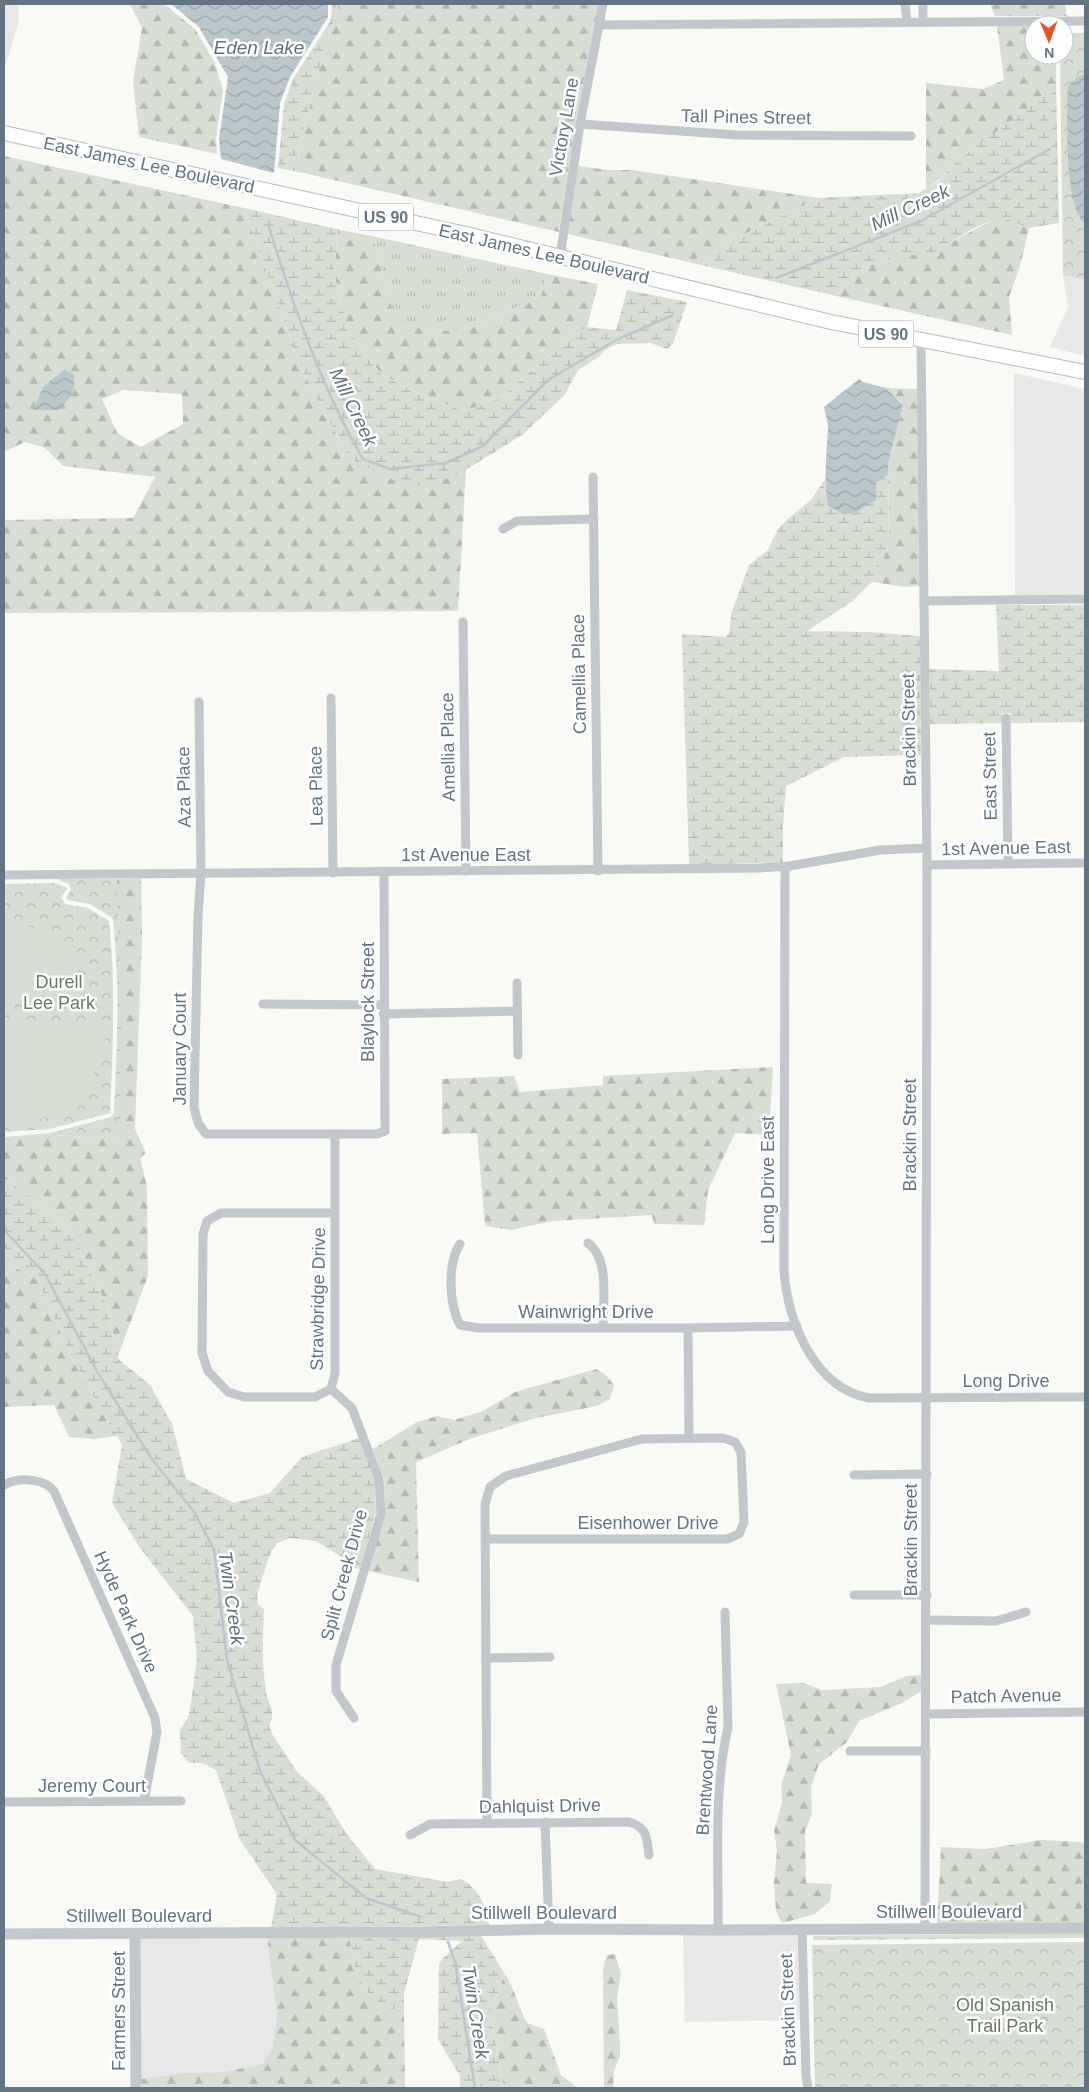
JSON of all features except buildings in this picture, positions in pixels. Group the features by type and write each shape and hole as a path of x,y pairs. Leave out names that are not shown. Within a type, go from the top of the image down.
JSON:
{"main road":[{"name":"East James Lee Boulevard","path":"4,133 560,257 831,322 1085,372"}],"street":[{"name":"Victory Lane","path":"560,257 580,124 603,4"},
{"path":"905,4 908,19"},
{"path":"922,4 923,22"},
{"path":"600,25 908,19 923,22 1085,21"},
{"name":"Tall Pines Street","path":"580,124 737,135 911,136"},
{"name":"Brackin Street","path":"921,341 927,848 925,1929"},
{"name":"Camellia Place","path":"593,477 598,871"},
{"path":"504,529 517,520 594,519"},
{"path":"924,600 1085,600"},
{"name":"Amellia Place","path":"463,622 466,871"},
{"name":"Lea Place","path":"331,698 333,873"},
{"name":"Aza Place","path":"199,702 201,873"},
{"name":"East Street","path":"1006,718 1008,864"},
{"name":"1st Avenue East","path":"4,875 598,871 785,867 880,850 927,848"},
{"name":"1st Avenue East","path":"927,865 1085,864"},
{"name":"Long Drive East","path":"785,867 784,1269 786,1290 797,1326 809,1352 825,1374 843,1389 869,1398 927,1397"},
{"name":"Blaylock Street","path":"384,872 383,1009 385,1131"},
{"name":"January Court","path":"201,873 198,915 194,1107 198,1123 206,1134 377,1134 385,1131"},
{"path":"517,983 518,1055"},
{"path":"264,1004 383,1009 517,1011"},
{"name":"Strawbridge Drive","path":"335,1134 335,1213 335,1373 330,1389 315,1397 244,1397 228,1392 208,1371 202,1353 202,1234 207,1221 221,1213 335,1213"},
{"path":"588,1243 596,1249 602,1263 604,1327"},
{"name":"Wainwright Drive","path":"460,1244 454,1253 451,1266 454,1314 460,1325 478,1328 797,1326"},
{"path":"688,1328 688,1438"},
{"name":"Split Creek Drive","path":"330,1389 352,1408 379,1479 381,1514 336,1665 336,1691 354,1718"},
{"name":"Long Drive","path":"927,1397 1085,1397"},
{"name":"Eisenhower Drive","path":"485,1539 727,1539 739,1534 744,1522 741,1452 735,1442 723,1438 642,1438 506,1476 490,1488 485,1504 485,1539 487,1823"},
{"path":"854,1475 927,1474"},
{"name":"Hyde Park Drive","path":"4,1485 13,1482 39,1481 45,1483 54,1491 155,1718 157,1732 144,1801"},
{"path":"854,1596 927,1595"},
{"name":"Brentwood Lane","path":"718,1930 719,1797 724,1745 728,1727 725,1612"},
{"path":"927,1620 996,1621 1026,1612"},
{"path":"486,1658 550,1657"},
{"name":"Patch Avenue","path":"926,1714 1085,1712"},
{"path":"850,1751 926,1752"},
{"name":"Jeremy Court","path":"4,1802 181,1801"},
{"path":"545,1822 549,1929"},
{"name":"Dahlquist Drive","path":"410,1835 430,1824 629,1822 639,1825 646,1834 649,1855"},
{"name":"Stillwell Boulevard","path":"4,1934 408,1932 549,1929 1085,1928"},
{"name":"Brackin Street","path":"802,1930 808,2088"},
{"name":"Farmers Street","path":"135,1934 136,2088"}],"shaded area":[{"path":"4,4 18,4 19,21 4,70"},
{"path":"1063,276 1085,279 1085,356 1050,347 1068,307"},
{"path":"1014,373 1085,389 1085,594 1015,595"},
{"path":"683,1935 797,1935 800,2020 685,2022"},
{"path":"269,1938 268,1944 277,2015 273,2047 262,2064 224,2072 182,2073 141,2079 140,1939"}],"green space":[{"path":"130,4 162,4 169,8 195,29 215,63 223,90 216,139 217,154 139,137 133,81 142,28"},
{"path":"332,4 339,4 322,58 297,155 308,174 278,168 284,104 293,79 331,20"},
{"path":"339,4 599,4 576,119 559,232 308,174 297,155 322,58"},
{"path":"990,4 1065,4 1067,15 1024,15 995,16"},
{"path":"997,26 1024,26 1024,65 1056,65 1056,89 1045,95 967,153 940,179 926,189 926,83 983,89 1004,80"},
{"path":"1074,33 1085,33 1085,279 1063,276 1060,65 1074,65"},
{"path":"1056,89 1059,223 1029,228 1008,220 991,221 974,228 933,253 927,255 896,255 858,270 836,296 701,265 720,246 819,198 919,193 938,182 958,160 978,144 1015,119 1044,94"},
{"path":"4,156 244,208 300,366 349,458 456,476 466,470 458,611 4,613 4,520 133,518 155,477 63,466 45,448 25,442 4,452","holes":["123,390 182,394 183,424 141,447 117,433 102,399"]},
{"path":"578,166 608,170 632,170 819,198 720,246 701,265 568,234"},
{"path":"244,208 336,229 338,231 334,273 348,331 381,374 424,397 464,411 500,398 567,340 587,327 616,330 627,290 687,302 673,344 667,349 650,343 617,344 606,349 600,356 578,370 564,396 522,435 456,476 410,488 349,458 300,366"},
{"path":"1008,219 1029,228 1020,266 1009,297 1012,335 836,296 858,270 896,255 927,255 991,221"},
{"path":"336,229 376,237 375,246 392,308 402,321 419,328 447,331 464,330 489,322 535,298 541,297 547,274 598,284 587,327 567,340 500,398 464,411 424,397 381,374 348,331 334,273 338,232"},
{"path":"376,237 547,274 541,297 535,298 489,322 464,330 447,331 419,328 402,322 392,309 375,246"},
{"path":"886,388 918,389 920,586 906,587 872,582 889,546 888,463 903,407"},
{"path":"888,475 889,546 872,582 851,602 807,631 868,632 920,636 921,755 844,757 786,786 783,862 689,865 682,634 725,637 729,633 732,611 749,565 768,550 778,529 811,500 825,479 827,498 876,483"},
{"path":"996,605 1085,605 1085,722 1011,723 1010,713 1002,713 1002,723 930,724 929,669 999,671"},
{"path":"141,878 142,937 135,1129 146,1153 140,1158 147,1187 148,1276 117,1358 108,1308 72,1232 8,1180 4,1179 4,1137 39,1134 120,1139 117,879"},
{"path":"57,879 117,879 121,1020 120,1139 39,1134 50,1133 111,1117 114,1113 117,992 113,920 90,904 67,900 66,897 71,890 69,884"},
{"name":"Durell Lee Park","path":"55,883 68,888 61,897 65,904 88,908 109,921 113,993 110,1113 50,1129 4,1132 4,884"},
{"path":"5,922 38,930 62,946 71,957 77,970 82,986 84,1004 8,1004 4,1000"},
{"path":"7,1019 108,1022 98,1065 90,1082 78,1096 64,1108 47,1117 5,1127 4,1023"},
{"path":"773,1067 769,1135 735,1133 708,1190 704,1225 654,1224 652,1215 553,1221 511,1230 485,1226 477,1133 442,1134 442,1079 514,1076 520,1092 603,1085 603,1076"},
{"path":"4,1179 8,1180 72,1232 108,1308 117,1358 150,1385 172,1424 186,1479 234,1503 270,1493 302,1457 359,1438 375,1480 376,1513 360,1569 349,1567 345,1559 316,1541 290,1538 277,1543 269,1556 257,1595 258,1604 264,1609 264,1675 272,1715 269,1725 272,1734 298,1773 323,1795 346,1833 375,1869 448,1882 461,1879 473,1888 481,1899 489,1925 271,1928 277,1894 240,1840 216,1770 202,1763 189,1763 181,1753 180,1730 189,1716 197,1659 193,1616 140,1548 112,1503 122,1445 74,1363 38,1280 4,1261"},
{"path":"4,1261 38,1280 74,1363 117,1436 93,1439 69,1437 54,1405 4,1407"},
{"path":"596,1369 606,1375 614,1385 610,1399 597,1406 536,1418 472,1438 416,1462 419,1582 368,1571 385,1514 384,1479 373,1449 417,1422 437,1416 454,1420 483,1411 515,1392"},
{"path":"922,1675 922,1691 902,1703 859,1721 847,1742 819,1764 811,1787 812,1814 805,1831 806,1883 832,1884 830,1901 815,1914 782,1923 776,1911 774,1883 777,1851 774,1830 782,1803 781,1786 791,1755 776,1684 803,1683 822,1690 881,1687 907,1676"},
{"path":"1041,1840 1082,1842 1085,1844 1085,1923 937,1924 941,1847 986,1849"},
{"path":"1085,1933 1085,1938 813,1940 813,1936"},
{"path":"481,1936 505,1974 490,2012 504,2088 460,2088 460,2076 438,2039 439,1965 442,1959 462,1941 419,1939 404,1993 404,2008 388,2010 370,1995 360,1980 356,1971 350,1938"},
{"path":"269,1938 350,1938 356,1971 370,1995 388,2010 404,2008 405,2088 142,2088 141,2079 182,2073 224,2072 262,2064 273,2047 277,2015 268,1944"},
{"name":"Old Spanish Trail Park","path":"1085,1942 1085,2088 817,2088 815,2086 812,1945"},
{"path":"615,1954 621,1973 617,1997 620,2056 614,2071 613,2088 604,2088 603,1969 607,1955"},
{"path":"505,1974 527,2023 544,2029 561,2075 578,2088 504,2088 490,2012"}],"water":[{"name":"Eden Lake","path":"171,4 328,4 328,17 290,77 280,103 274,173 221,159 219,139 228,77 199,27"},
{"path":"1085,75 1085,224 1078,214 1070,183 1067,98 1068,86 1078,76"},
{"path":"65,369 74,375 73,390 66,402 59,410 33,410 43,387"},
{"path":"859,379 863,382 886,388 903,406 888,463 888,475 876,483 876,500 858,511 844,515 828,505 826,475 828,422 824,407"}],"waterway":[{"name":"Mill Creek","path":"776,278 921,221 1050,149"},
{"name":"Mill Creek","path":"269,227 288,287 334,404 363,459 390,469 446,463 483,446 548,380 616,340 673,315"},
{"name":"Twin Creek","path":"4,1230 45,1274 98,1373 151,1458 195,1513 214,1550 227,1660 260,1771 295,1840 366,1898 421,1917"},
{"name":"Twin Creek","path":"448,1942 455,1962 475,2088"}]}
